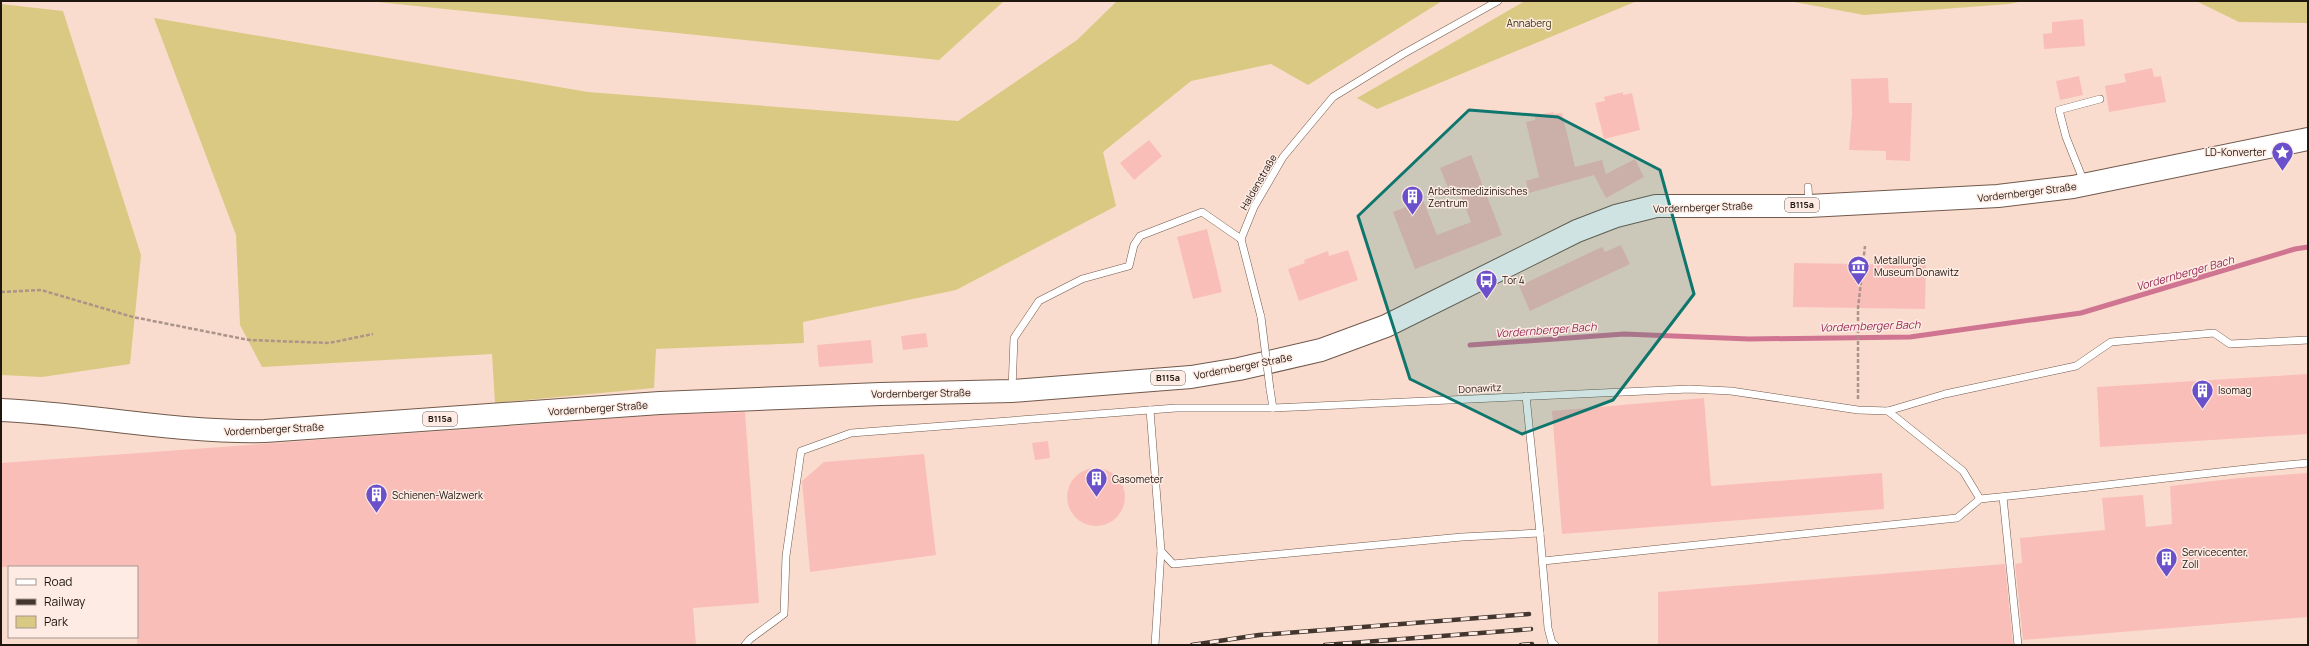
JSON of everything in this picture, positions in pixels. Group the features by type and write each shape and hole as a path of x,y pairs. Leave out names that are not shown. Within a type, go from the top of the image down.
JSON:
{"main road":[{"name":"Vordernberger Straße","path":"1,410 225,432 265,431 660,403 880,394 1012,391 1191,377 1321,350 1386,326 1576,231 1616,216 1656,206 1808,196 1998,196 2085,184 2308,139"}],"lane":[{"name":"Haldenstraße","path":"1241,239 1254,207 1283,158 1333,98 1403,54 1498,1"},
{"path":"2085,184 2066,137 2059,110 2100,99"},
{"path":"1012,391 1014,338 1038,301 1082,280 1129,266 1134,245 1140,236 1202,212 1241,239 1261,317 1273,408"},
{"name":"Donawitz","path":"745,645 750,639 784,614 786,556 801,451 851,433 1176,408 1273,408 1689,389 1731,391 1858,410 1888,411 1945,394 2076,366 2111,342 2214,333 2230,344 2308,340"},
{"path":"1526,396 1543,561 1548,628 1552,643 1555,645"},
{"path":"1150,410 1161,551 1155,645"},
{"path":"1888,411 1963,471 1980,499"},
{"path":"1543,561 1957,518 1980,499 2147,482 2189,474 2308,463"},
{"path":"2003,497 2018,645"},
{"path":"1161,551 1173,564 1462,536 1540,533"}],"path":[{"path":"1858,410 1858,308 1865,246"},
{"path":"1,292 41,290 133,318 249,340 329,344 373,334"}],"highlighted area":[{"path":"1469,110 1558,117 1660,170 1694,294 1613,400 1522,434 1410,379 1358,216"}],"green space":[{"path":"368,1 1004,1 939,60"},
{"path":"1117,1 1442,1 1308,85 1271,64 1191,81 1103,152 1116,206 956,290 803,322 804,343 656,349 654,388 495,403 492,354 262,367 240,325 236,235 154,18 588,92 958,121 1077,40"},
{"name":"Annaberg","path":"1525,1 1637,1 1377,109 1357,98"},
{"path":"1789,1 2024,1 2009,4 1864,15"},
{"path":"2196,1 2308,1 2308,23 2239,22"},
{"path":"1,4 63,11 141,255 130,364 42,377 1,375"}],"building":[{"path":"2083,19 2085,46 2044,49 2043,34 2052,33 2052,22"},
{"path":"2152,68 2154,77 2161,76 2166,102 2109,112 2105,86 2126,82 2124,74"},
{"path":"2079,76 2083,95 2060,100 2056,81"},
{"path":"1888,78 1889,103 1912,103 1910,161 1886,160 1886,151 1849,150 1852,113 1851,79"},
{"path":"1623,92 1623,95 1632,93 1640,130 1604,139 1595,103 1605,101 1604,97"},
{"path":"1553,112 1554,114 1562,113 1575,167 1602,160 1606,174 1635,159 1644,177 1606,198 1594,175 1529,193 1526,181 1539,177 1526,122 1535,120 1535,116"},
{"path":"1149,140 1162,156 1134,180 1120,163"},
{"name":"Arbeitsmedizinisches Zentrum","path":"1471,155 1502,235 1415,269 1393,212 1423,200 1437,235 1471,222 1457,186 1449,190 1440,168"},
{"path":"1207,229 1222,292 1193,299 1177,237"},
{"path":"1621,245 1630,264 1530,311 1519,286 1602,247 1605,252"},
{"path":"1348,250 1358,280 1299,301 1288,269 1305,263 1304,260 1328,251 1329,256"},
{"name":"Metallurgie Museum Donawitz","path":"1794,263 1926,265 1925,309 1793,307"},
{"path":"926,333 928,347 903,350 901,336"},
{"path":"871,340 873,363 819,367 817,345"},
{"name":"Isomag","path":"2308,374 2308,434 2100,447 2097,387"},
{"path":"1704,398 1711,486 1882,473 1884,509 1562,534 1552,411"},
{"name":"Schienen-Walzwerk","path":"745,412 759,603 693,608 696,645 137,645 138,566 1,567 1,463 661,415"},
{"path":"1048,441 1050,458 1035,460 1032,443"},
{"path":"924,454 936,555 810,572 802,481 824,462"},
{"name":"Gasometer","path":"1090,468 1102,468 1117,476 1125,491 1125,503 1117,518 1102,526 1090,526 1075,518 1067,503 1067,491 1075,476"},
{"name":"Servicecenter, Zoll","path":"2308,473 2308,617 2023,640 2015,564 2022,563 2020,538 2105,530 2102,498 2143,495 2146,527 2172,524 2170,486 2239,478"},
{"path":"2005,564 2013,645 1658,645 1658,592"}],"waterway":[{"name":"Vordernberger Bach","path":"1470,345 1624,334 1749,339 1910,337 2081,313 2295,249 2308,247"}],"railway":[{"path":"1192,645 1259,635 1529,614"},
{"path":"1325,645 1531,629"},
{"path":"1521,645 1532,644"}],"place":[{"name":"LD-Konverter","path":"2282,172"},
{"name":"Arbeitsmedizinisches Zentrum","path":"1412,216"},
{"name":"Metallurgie Museum Donawitz","path":"1859,286"},
{"name":"Tor 4","path":"1486,300"},
{"name":"Isomag","path":"2203,410"},
{"name":"Gasometer","path":"1096,498"},
{"name":"Schienen-Walzwerk","path":"377,514"},
{"name":"Servicecenter, Zoll","path":"2166,578"}]}
